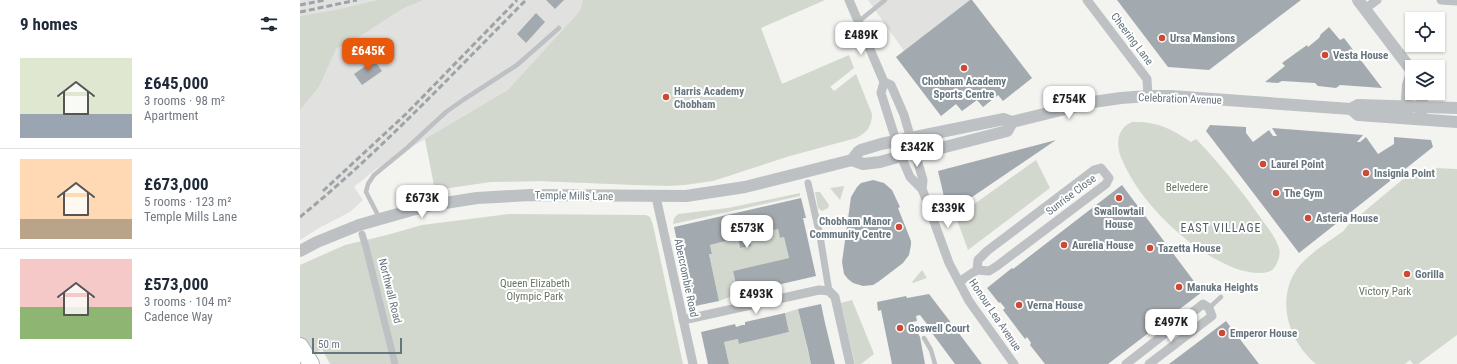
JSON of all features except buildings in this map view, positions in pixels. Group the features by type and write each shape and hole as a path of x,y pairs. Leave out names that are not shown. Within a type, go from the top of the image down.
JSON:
{"highway":[{"path":"300,346 311,364"}],"street":[{"path":"848,0 884,82 881,93 901,156"},
{"name":"Cheering Lane","path":"1087,0 1147,79 1148,96"},
{"path":"1377,0 1362,4 1405,62"},
{"path":"1441,0 1457,1"},
{"path":"884,82 891,84 904,115 915,152"},
{"name":"Celebration Avenue","path":"910,138 1004,119 1012,122 1093,102 1148,96 1171,96 1351,109 1358,115 1457,122"},
{"path":"1406,119 1407,100"},
{"path":"1420,120 1421,100"},
{"name":"Celebration Avenue","path":"1351,109 1358,104 1457,108"},
{"name":"Celebration Avenue","path":"915,152 944,147 1007,130 1012,122"},
{"name":"Temple Mills Lane","path":"852,160 861,150 910,138"},
{"name":"Temple Mills Lane","path":"300,251 317,242 360,229 380,218 426,206 477,198 530,195 686,196 745,187 852,160 863,164 880,162 915,152"},
{"name":"Honour Lea Avenue","path":"915,152 923,180 922,189"},
{"name":"Honour Lea Avenue","path":"901,156 910,177 922,189 949,263 969,301 1014,364"},
{"name":"Sunrise Close","path":"959,282 977,270 989,270 997,266 1106,184 1108,178 1105,171 1101,168 1094,170 987,251 978,260 977,270"},
{"path":"808,183 820,236 829,291 835,297 850,364"},
{"name":"Abercrombie Road","path":"656,197 692,364"},
{"name":"Northwall Road","path":"360,229 366,246 395,364"},
{"path":"683,320 819,290 829,291"},
{"path":"1126,364 1203,304 1209,308 1212,316 1149,364"}],"lane":[{"path":"858,22 885,0"},
{"path":"380,218 366,192 368,184 374,175 407,148 446,112 517,65 559,28"},
{"path":"1209,308 1221,297"},
{"path":"924,338 932,350 935,364"}],"shaded area":[{"path":"300,0 377,0 300,16"},
{"name":"Harris Academy Chobham","path":"424,0 815,0 761,28 782,84 818,69 842,103 668,183 637,185 539,181 490,182 435,190 425,139 376,169 354,187 363,200 350,212 300,240 300,110 319,87 336,48 359,37 404,8"},
{"name":"Chobham Academy Sports Centre","path":"868,0 972,0 1032,78 1003,101 998,95 983,107 977,100 962,111 956,104 941,116 896,57 904,51"}],"green space":[{"path":"377,0 424,0 404,8 359,37 336,49 319,87 300,110 300,16"},
{"name":"Harris Academy Chobham","path":"583,0 825,0 761,28 782,84 849,55 854,68 830,87 834,91 856,74 872,114 870,126 863,134 856,138 790,156 713,181 667,186 539,181 490,182 435,190 425,139 508,90 580,11"},
{"name":"Belvedere","path":"1132,122 1157,124 1177,133 1191,142 1196,139 1198,141 1238,187 1273,236 1280,253 1278,261 1273,269 1268,272 1261,273 1247,272 1232,267 1203,252 1165,221 1140,192 1120,155 1118,145 1119,136 1121,131"},
{"path":"1036,160 1050,188 968,250 956,217"},
{"name":"Victory Park","path":"1434,168 1457,169 1457,335 1418,364 1413,364 1410,360 1405,364 1316,364 1306,354 1291,330 1286,303 1288,289 1293,276 1301,264 1310,255 1343,232 1348,225 1402,180 1420,171"},
{"path":"844,187 840,200 830,188"},
{"path":"815,192 820,192 829,205 828,208 822,211 818,208"},
{"path":"800,193 800,196 673,224 674,218 678,214 728,208"},
{"name":"Queen Elizabeth Olympic Park","path":"509,214 646,215 650,217 683,364 330,364 322,349 300,363 300,265 345,245 422,225"},
{"path":"778,229 780,238 784,237 789,258 733,271 738,294 719,301 709,254 712,253 710,245 738,238 740,248 751,246 749,236"},
{"path":"922,270 927,278 913,283 912,282"},
{"path":"852,300 874,354 861,364 855,364 841,303"},
{"path":"798,309 811,364 729,364 724,342 738,339 740,344 789,332 785,313"}],"railway":[{"path":"300,5 325,0"},
{"path":"300,12 357,0"},
{"path":"323,191 407,113 517,0"},
{"path":"300,217 388,139 526,0"}],"place":[{"name":"Ursa Mansions","path":"1162,38"},
{"name":"Vesta House","path":"1325,55"},
{"name":"Chobham Academy Sports Centre","path":"964,68"},
{"name":"Harris Academy Chobham","path":"666,97"},
{"name":"Laurel Point","path":"1263,164"},
{"name":"Insignia Point","path":"1366,173"},
{"name":"The Gym","path":"1276,193"},
{"name":"Swallowtail House","path":"1119,198"},
{"name":"Asteria House","path":"1308,218"},
{"name":"Chobham Manor Community Centre","path":"899,227"},
{"name":"Aurelia House","path":"1064,245"},
{"name":"Tazetta House","path":"1150,248"},
{"name":"Gorilla","path":"1407,274"},
{"name":"Manuka Heights","path":"1179,287"},
{"name":"Verna House","path":"1019,305"},
{"name":"Goswell Court","path":"900,328"},
{"name":"Emperor House","path":"1222,333"}],"district":[{"name":"EAST VILLAGE","path":"1221,228"}]}
